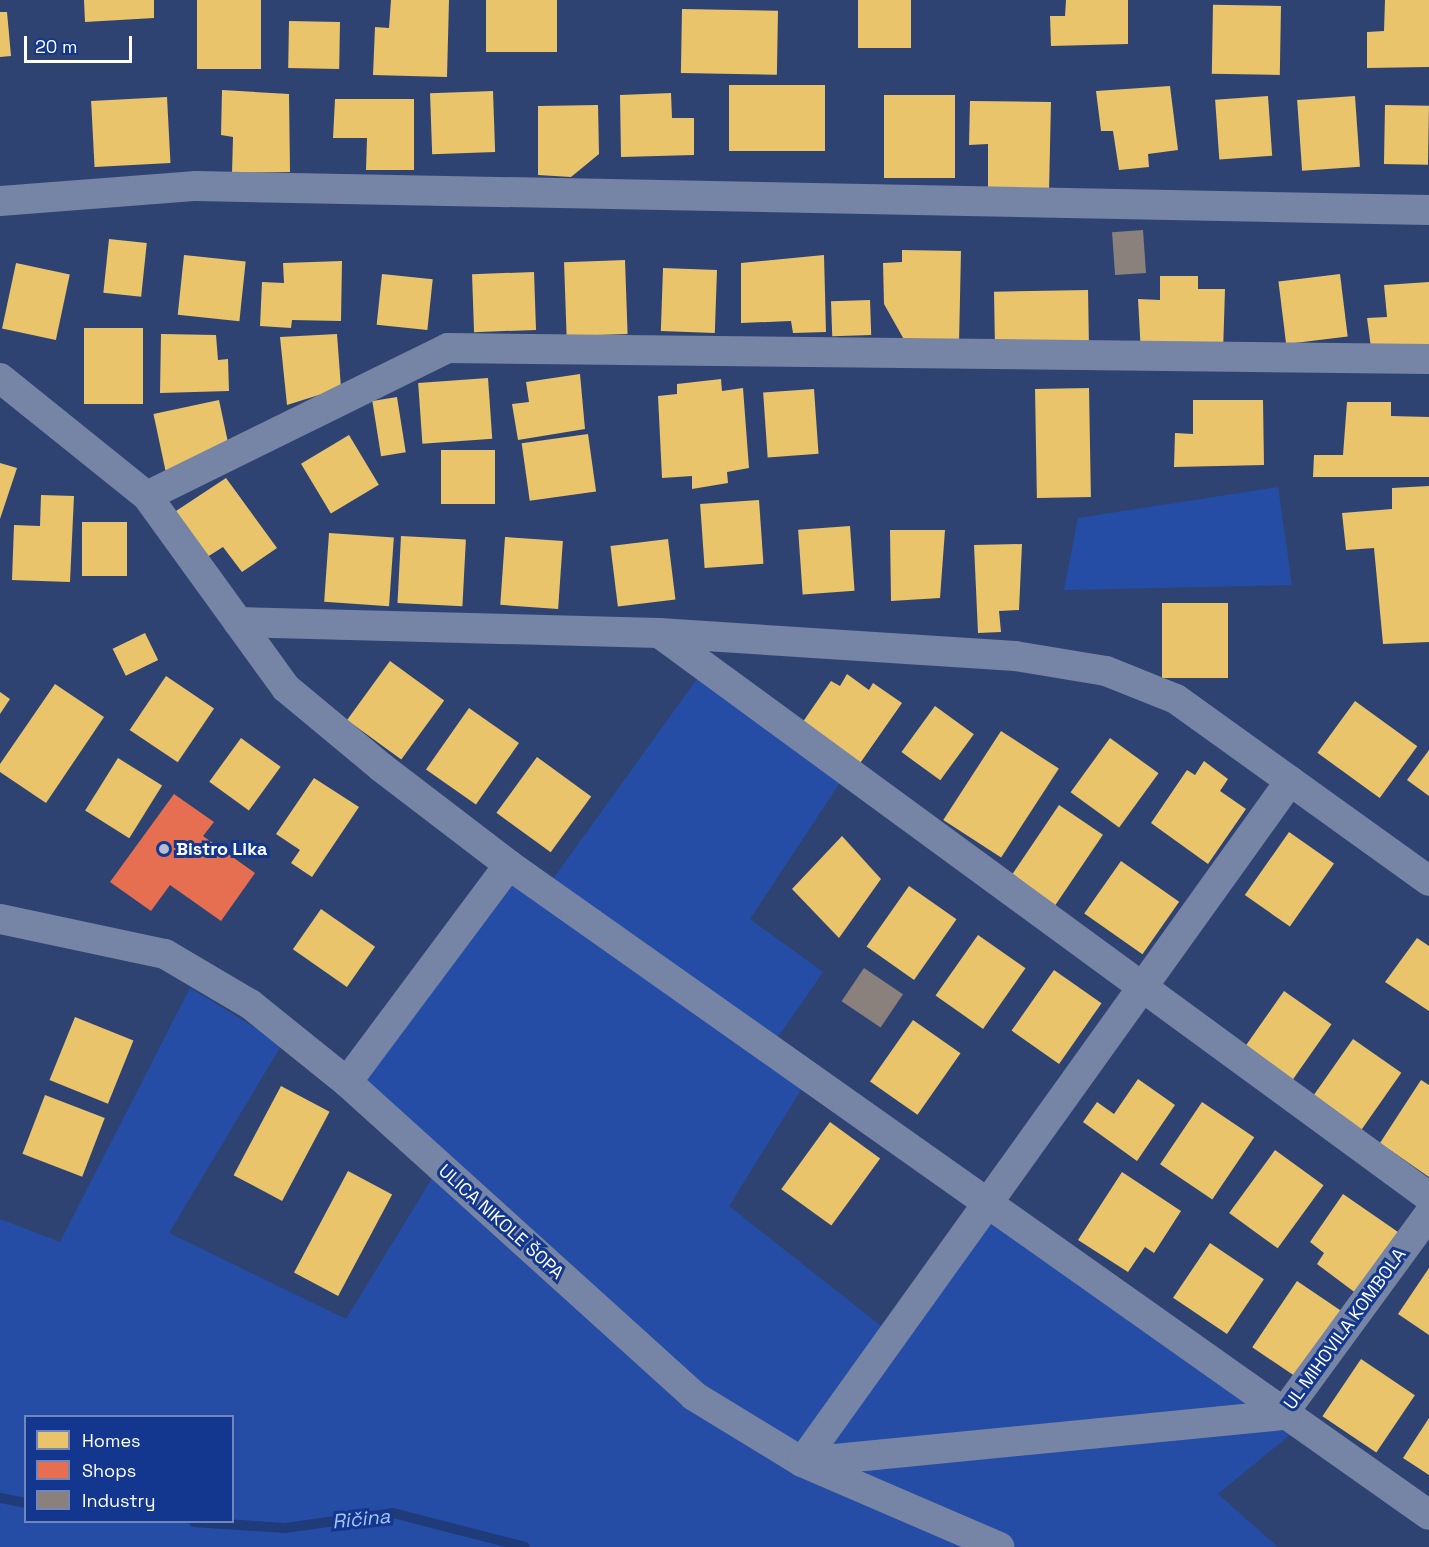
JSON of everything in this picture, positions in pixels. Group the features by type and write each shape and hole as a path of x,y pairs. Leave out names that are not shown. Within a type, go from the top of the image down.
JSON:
{"street":[{"path":"0,201 196,186 1429,210"},
{"path":"147,496 448,348 1429,359"},
{"path":"0,378 147,496 286,688 509,865 990,1200 1282,1416 1429,1515"},
{"path":"238,622 659,633 1015,656 1106,671 1176,699 1429,881"},
{"path":"659,633 1429,1197"},
{"path":"802,1462 1290,781"},
{"path":"347,1082 509,865"},
{"name":"ULICA NIKOLE ŠOPA","path":"0,919 165,954 250,1004 347,1082 694,1396 802,1462 999,1547"},
{"name":"UL MIHOVILA KOMBOLA","path":"1282,1416 1429,1214"},
{"path":"802,1462 1282,1416"}],"shaded area":[{"path":"1278,487 1292,585 1064,590 1078,518"},
{"path":"705,668 847,772 750,919 823,972 771,1047 809,1077 729,1206 895,1337 990,1200 1291,1434 1218,1494 1278,1547 0,1547 0,1219 60,1242 190,988 282,1044 169,1233 346,1319 439,1167 347,1082 509,865 545,890"}],"building: Homes":[{"path":"84,0 154,0 154,18 85,22"},
{"path":"197,0 261,0 261,69 197,69"},
{"path":"391,0 449,0 447,77 373,75 375,27 389,28"},
{"path":"486,0 557,0 557,52 486,52"},
{"path":"858,0 911,0 911,48 858,48"},
{"path":"1066,0 1128,0 1128,44 1051,46 1050,16 1065,16"},
{"path":"1385,0 1429,0 1429,67 1367,68 1367,32 1384,31"},
{"path":"1213,5 1281,6 1280,75 1212,74"},
{"path":"682,9 778,11 777,75 681,73"},
{"path":"0,12 7,12 11,56 0,57"},
{"path":"289,21 340,22 339,69 288,68"},
{"path":"729,85 825,85 825,151 729,151"},
{"path":"1170,86 1178,150 1148,154 1149,167 1119,170 1113,131 1101,131 1096,91"},
{"path":"222,90 289,94 290,172 232,173 233,137 221,135"},
{"path":"493,91 495,152 432,154 430,93"},
{"path":"671,93 672,118 694,118 694,155 621,157 620,95"},
{"path":"884,95 955,95 955,178 884,178"},
{"path":"1268,96 1272,156 1219,160 1215,100"},
{"path":"1355,96 1360,167 1302,171 1297,100"},
{"path":"167,97 170,163 95,167 91,101"},
{"path":"335,99 414,99 414,170 366,170 367,138 333,138"},
{"path":"970,101 1051,102 1049,192 988,191 988,144 969,145"},
{"path":"598,105 599,154 571,177 538,175 538,106"},
{"path":"1385,105 1429,106 1428,165 1384,164"},
{"path":"109,239 147,243 141,297 103,293"},
{"path":"902,250 961,251 959,344 906,343 884,304 883,263 902,262"},
{"path":"184,255 246,261 239,321 178,315"},
{"path":"824,255 826,332 793,333 791,321 741,323 741,263"},
{"path":"625,260 628,334 567,336 564,262"},
{"path":"342,261 341,321 292,320 291,328 260,326 262,282 284,283 283,263"},
{"path":"16,263 70,274 56,340 2,329"},
{"path":"663,268 717,270 715,333 661,331"},
{"path":"534,272 536,330 474,332 472,274"},
{"path":"382,274 433,279 427,330 377,325"},
{"path":"1340,274 1348,337 1286,344 1278,282"},
{"path":"1160,276 1198,276 1198,289 1225,289 1223,353 1141,354 1138,299 1160,300"},
{"path":"1429,282 1429,350 1372,355 1367,318 1387,317 1384,285"},
{"path":"1088,290 1089,346 995,348 994,292"},
{"path":"870,300 871,335 832,336 831,301"},
{"path":"84,328 143,328 143,404 84,404"},
{"path":"161,334 216,335 218,360 228,359 229,391 160,393"},
{"path":"337,334 341,388 287,405 280,337"},
{"path":"580,374 585,429 518,440 512,404 529,402 526,382"},
{"path":"488,378 492,439 422,444 418,383"},
{"path":"721,379 722,391 743,388 749,468 727,472 728,483 692,489 692,476 662,478 658,396 677,394 677,384"},
{"path":"1089,388 1091,497 1037,498 1035,389"},
{"path":"814,389 819,454 768,457 763,393"},
{"path":"397,397 406,452 381,456 372,401"},
{"path":"219,400 231,457 166,471 153,414"},
{"path":"1193,400 1263,400 1264,465 1174,467 1175,433 1193,434"},
{"path":"1347,402 1391,402 1391,416 1429,417 1429,477 1313,477 1314,455 1343,455"},
{"path":"588,434 596,491 530,501 522,443"},
{"path":"349,435 379,485 331,514 301,464"},
{"path":"441,450 495,450 495,504 441,504"},
{"path":"0,463 17,468 0,519"},
{"path":"226,478 277,548 242,572 223,547 204,559 173,513"},
{"path":"1429,486 1429,642 1383,644 1374,548 1346,550 1342,513 1392,509 1392,488"},
{"path":"41,495 74,496 70,582 12,580 14,525 40,526"},
{"path":"759,500 763,564 705,568 700,504"},
{"path":"82,522 127,522 127,576 82,576"},
{"path":"850,526 855,591 803,594 798,530"},
{"path":"890,530 945,530 940,598 891,601"},
{"path":"329,533 394,538 389,606 324,602"},
{"path":"401,536 466,539 462,606 397,603"},
{"path":"505,537 563,541 558,609 500,605"},
{"path":"668,539 675,600 618,607 610,546"},
{"path":"1022,544 1019,610 999,611 1001,632 978,633 974,545"},
{"path":"1162,603 1228,603 1228,678 1162,678"},
{"path":"145,633 158,660 126,676 113,649"},
{"path":"390,661 444,700 401,759 347,720"},
{"path":"847,674 869,690 873,683 902,703 856,769 798,729 831,681 840,686"},
{"path":"166,676 214,708 178,762 130,730"},
{"path":"55,684 104,717 46,803 0,772 0,764"},
{"path":"0,692 10,699 0,714"},
{"path":"1355,701 1417,746 1380,798 1317,753"},
{"path":"935,706 974,734 940,780 901,752"},
{"path":"469,708 519,743 476,804 426,769"},
{"path":"1001,731 1059,769 1001,857 943,820"},
{"path":"241,738 281,767 249,810 209,782"},
{"path":"1110,738 1159,773 1119,827 1071,792"},
{"path":"1429,750 1429,796 1407,780"},
{"path":"537,757 591,796 551,852 496,813"},
{"path":"118,758 162,786 129,838 85,811"},
{"path":"1204,761 1228,779 1220,791 1246,809 1208,864 1151,823 1187,770 1195,775"},
{"path":"314,778 359,807 312,877 291,863 300,850 276,834"},
{"path":"1059,805 1103,835 1055,905 1011,875"},
{"path":"1289,832 1334,864 1290,927 1245,895"},
{"path":"842,836 881,879 839,938 792,889"},
{"path":"1121,861 1179,902 1142,954 1084,913"},
{"path":"909,886 957,919 914,980 867,947"},
{"path":"321,909 375,947 347,987 293,949"},
{"path":"978,935 1026,968 983,1029 936,996"},
{"path":"1417,938 1429,946 1429,1011 1385,982"},
{"path":"1054,970 1102,1003 1059,1064 1012,1031"},
{"path":"1284,991 1332,1024 1291,1082 1243,1049"},
{"path":"75,1017 133,1041 108,1104 50,1080"},
{"path":"913,1020 961,1053 917,1115 870,1081"},
{"path":"1353,1039 1401,1073 1361,1131 1312,1097"},
{"path":"1138,1079 1175,1105 1137,1161 1083,1122 1097,1102 1114,1114"},
{"path":"1421,1080 1429,1085 1429,1177 1380,1143"},
{"path":"281,1086 330,1112 282,1201 234,1175"},
{"path":"45,1095 105,1118 82,1177 22,1154"},
{"path":"1202,1102 1254,1137 1212,1199 1160,1164"},
{"path":"830,1122 880,1158 831,1226 781,1189"},
{"path":"1275,1150 1324,1185 1278,1248 1229,1213"},
{"path":"348,1171 392,1194 338,1296 294,1273"},
{"path":"1122,1172 1181,1211 1154,1253 1145,1247 1128,1272 1078,1240"},
{"path":"1343,1194 1398,1232 1357,1294 1317,1264 1324,1253 1310,1242"},
{"path":"1210,1243 1264,1279 1227,1334 1173,1298"},
{"path":"1429,1268 1429,1335 1398,1314"},
{"path":"1297,1281 1342,1311 1297,1378 1252,1347"},
{"path":"1361,1359 1415,1395 1376,1453 1322,1416"},
{"path":"1429,1418 1429,1475 1403,1458"}],"building: Shops":[{"path":"174,794 214,822 203,836 255,873 221,921 170,885 151,911 110,882"}],"building: Industry":[{"path":"1143,230 1146,273 1115,275 1112,232"},
{"path":"864,968 903,994 881,1027 842,1001"}],"waterway":[{"name":"Ričina","path":"0,1498 24,1503"},
{"name":"Ričina","path":"209,1523 285,1528 393,1513 525,1547"}],"place":[{"name":"Bistro Lika","path":"164,849"}]}
